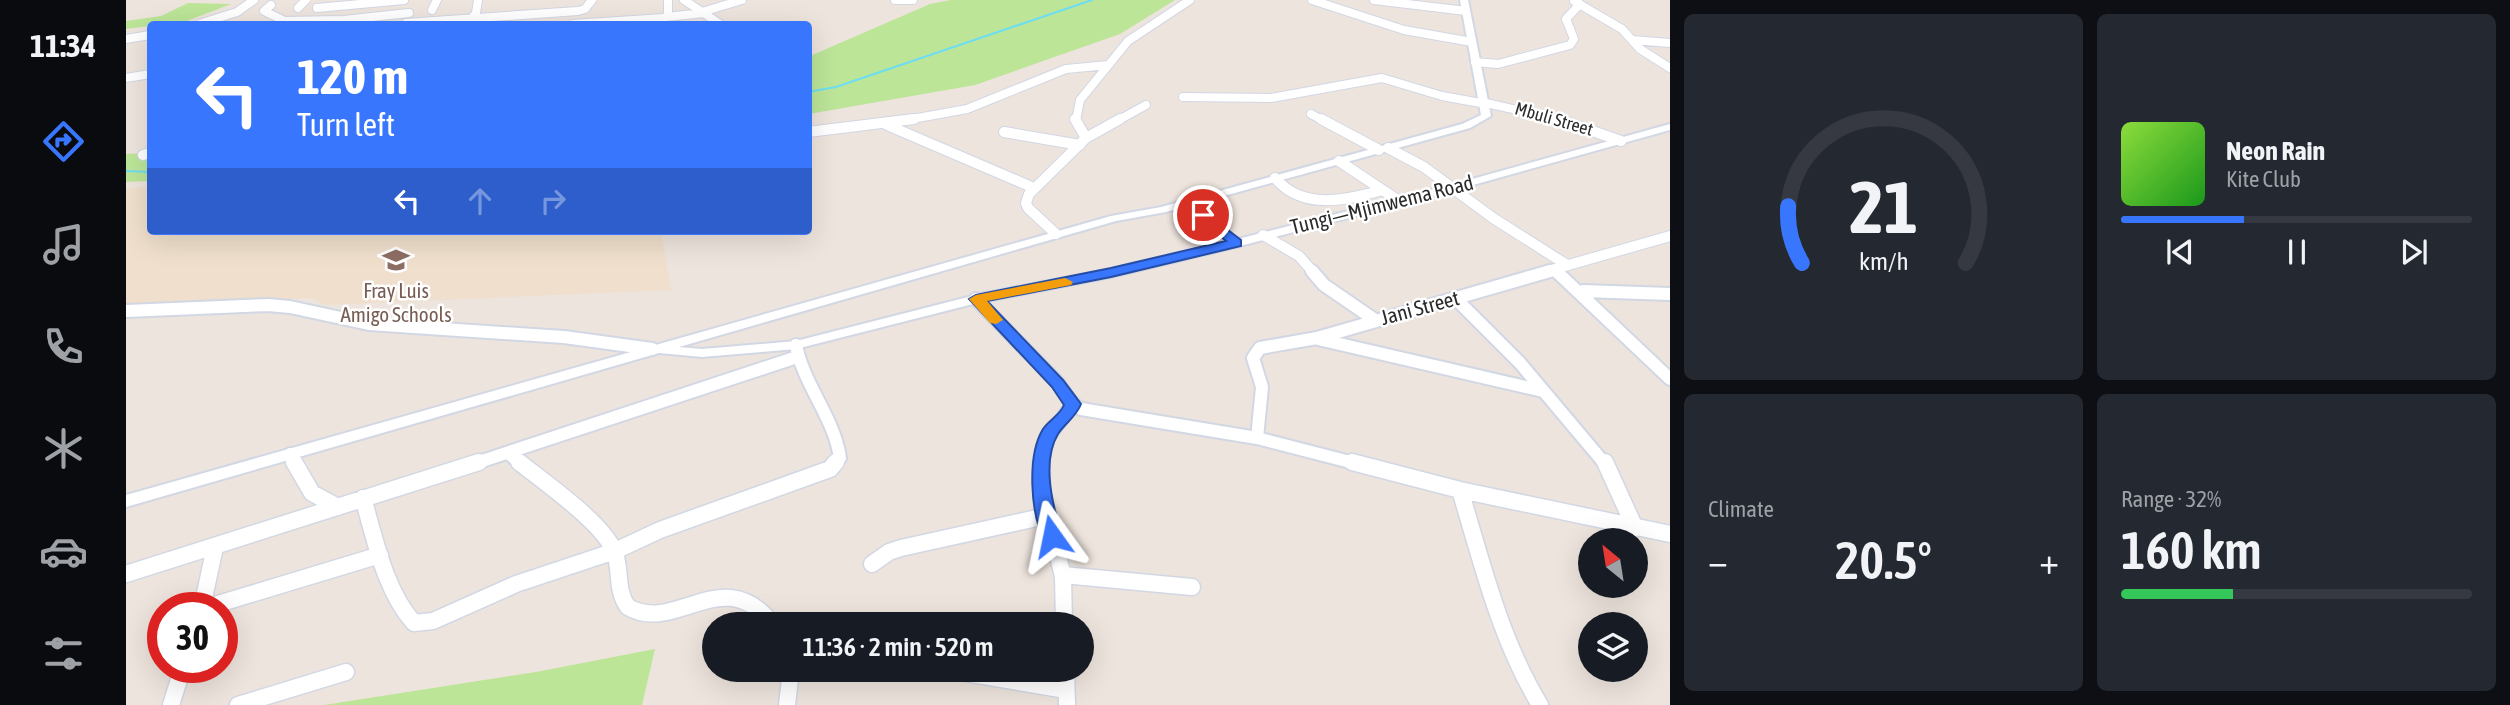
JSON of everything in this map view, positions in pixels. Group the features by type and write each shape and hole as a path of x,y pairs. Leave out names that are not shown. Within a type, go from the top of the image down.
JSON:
{"street":[{"path":"208,21 237,12 254,0"},
{"path":"298,8 306,0"},
{"path":"317,8 404,0"},
{"path":"432,10 437,0"},
{"path":"468,21 476,13 478,0"},
{"path":"477,21 578,11 585,9 592,0"},
{"path":"666,18 668,0"},
{"path":"684,0 715,21"},
{"path":"656,21 703,13 742,0"},
{"path":"895,0 914,0"},
{"path":"1083,142 1077,127 1076,110 1080,100 1128,41 1190,0"},
{"path":"1312,0 1404,30 1472,42"},
{"path":"384,427 372,426 135,495 126,501 384,427 652,349 1056,234 1384,149 1478,121 1486,116 1486,104 1465,6 1374,0"},
{"path":"368,17 376,2"},
{"path":"1475,62 1502,64 1570,45 1574,39 1566,19 1576,2 1622,29 1653,59 1670,68"},
{"path":"271,5 264,11 281,21"},
{"path":"300,21 409,13"},
{"path":"126,39 146,35"},
{"path":"1632,40 1670,43"},
{"path":"812,131 850,125 884,124 975,107 1068,68 1108,65"},
{"path":"126,78 147,74"},
{"path":"1183,97 1293,95 1382,78 1433,94 1486,104"},
{"path":"1056,234 1028,208 1026,198 1083,142 1146,104"},
{"name":"Mbuli Street","path":"1486,104 1571,122 1621,141"},
{"path":"1311,114 1424,167 1561,268 1630,343 1670,379"},
{"path":"884,124 1034,188"},
{"name":"Tungi—Mjimwema Road","path":"652,349 702,353 796,351 976,299 1236,243 1451,188 1670,127"},
{"path":"1004,132 1083,142"},
{"path":"1339,161 1399,201"},
{"path":"1275,178 1280,187 1287,191 1324,200 1337,201 1383,190"},
{"path":"1187,202 1236,243"},
{"path":"1263,235 1299,256 1324,285 1375,320"},
{"name":"Jani Street","path":"1257,438 1262,387 1253,358 1260,348 1317,338 1561,268 1667,241"},
{"path":"1583,291 1670,294"},
{"path":"1455,298 1520,363 1604,461 1635,528"},
{"path":"976,299 1058,383 1073,404 1081,409 1257,438 1460,490 1635,528"},
{"path":"126,311 268,305 290,307 369,324 564,337 652,349"},
{"path":"1317,338 1543,391"},
{"path":"126,574 215,547 363,498 508,453 796,351 833,430 839,452 837,464 813,478 660,530 615,551 516,584 421,624 408,619 380,555 363,498"},
{"path":"1064,612 1063,575 1046,516 1041,469 1042,452 1051,431 1069,413 1073,404"},
{"path":"508,453 595,525 615,551 622,600 635,614 649,615 727,598 741,598 763,612"},
{"path":"290,454 309,492 338,507"},
{"path":"1460,490 1502,624 1530,691 1541,705"},
{"path":"872,564 889,552 901,548 1046,516"},
{"path":"1648,530 1670,534"},
{"path":"205,592 215,547"},
{"path":"238,598 380,555"},
{"path":"1063,575 1192,587"},
{"path":"238,705 346,672"},
{"path":"787,705 790,682"},
{"path":"999,682 1067,698"},
{"path":"171,705 178,683"}],"shaded area":[{"name":"Fray Luis Amigo Schools","path":"147,186 147,235 662,235 671,290 324,305 312,298 126,305 126,189"}],"green space":[{"path":"951,0 1175,0 1120,34 975,85 812,113 812,55 930,4"},
{"path":"188,3 231,4 187,21 147,21 147,26 126,29 126,21 161,16"},
{"path":"147,153 147,181 126,182 126,154"},
{"path":"655,649 642,705 324,705 536,672"}],"waterway":[{"path":"812,91 836,87 1092,0"},
{"path":"126,171 147,172"}],"slow traffic":[{"path":"996,320 976,299 1065,282"}],"place":[{"name":"Fray Luis Amigo Schools","path":"396,260"}],"route":[{"path":"1052,536 1046,516 1042,452 1051,431 1069,413 1073,404 1058,383 976,299 1111,273 1236,243 1203,215"}]}
